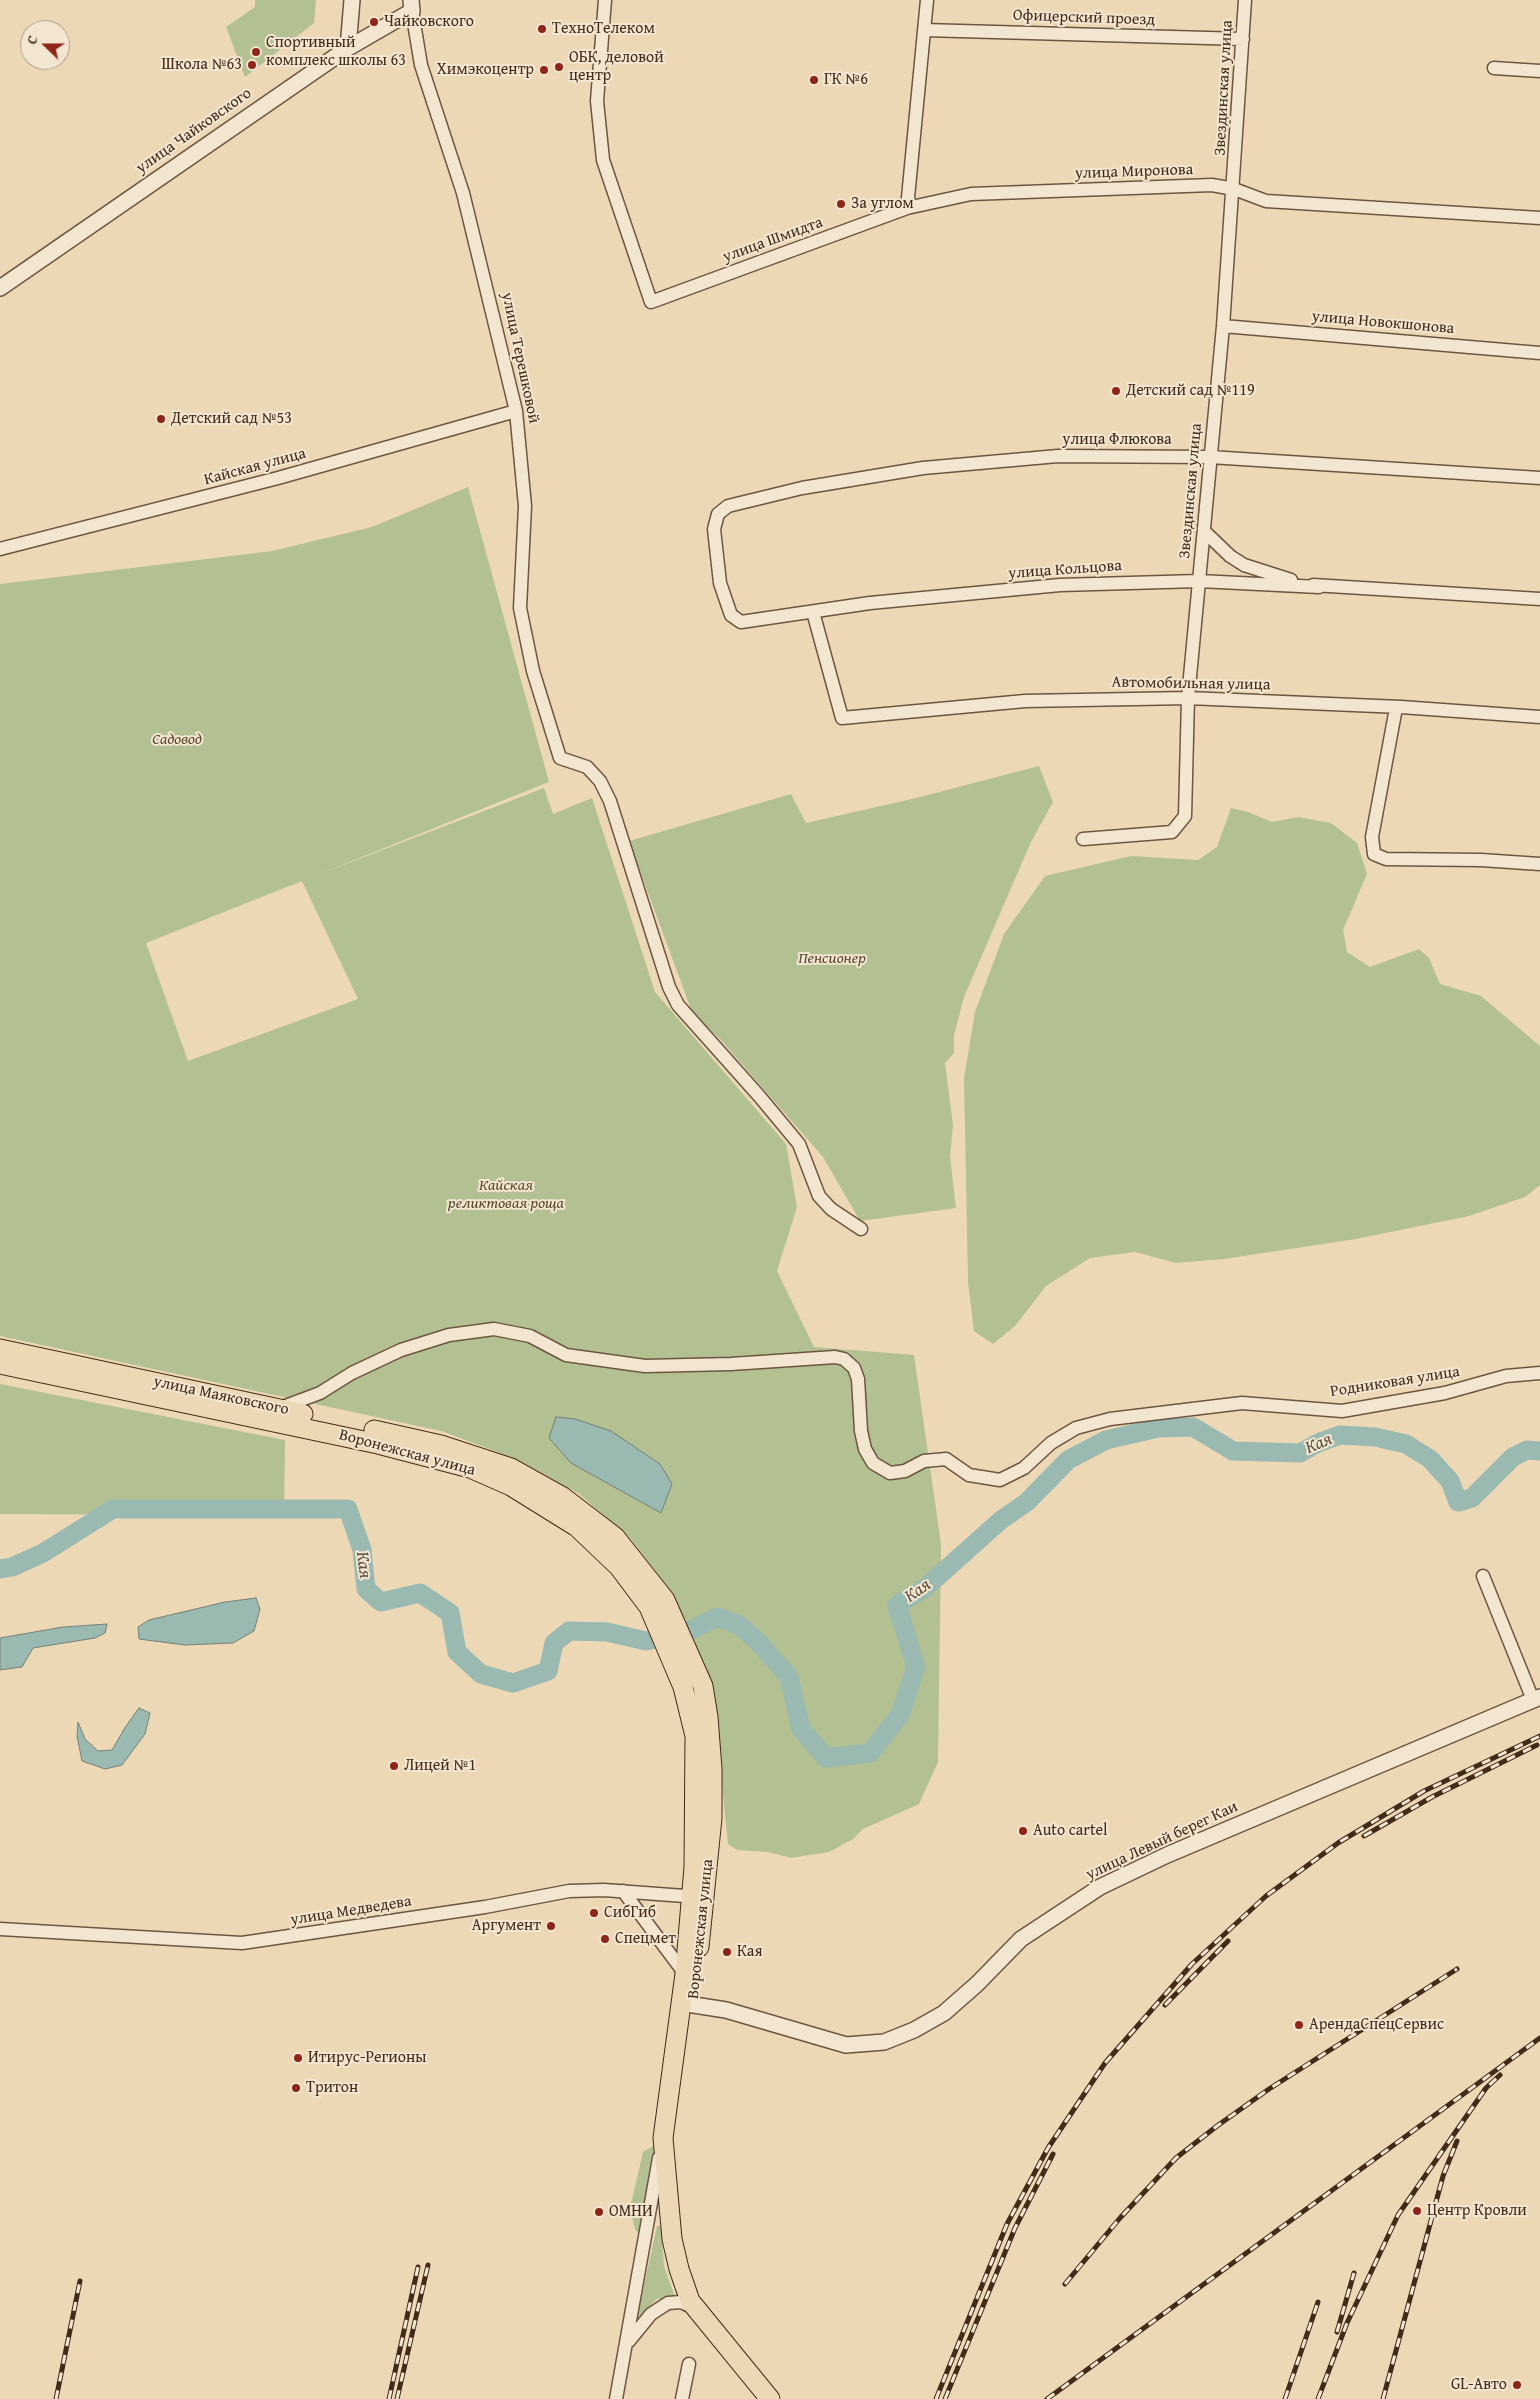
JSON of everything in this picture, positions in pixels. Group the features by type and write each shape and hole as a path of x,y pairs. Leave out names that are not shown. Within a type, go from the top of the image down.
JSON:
{"main road":[{"name":"улица Маяковского","path":"0,1348 441,1445"},
{"name":"улица Маяковского","path":"0,1364 295,1426"},
{"name":"Воронежская улица","path":"295,1426 440,1459 470,1468 511,1486 557,1513 592,1540 657,1603 683,1687 695,1736 694,1866 698,1897 669,2202"},
{"name":"Воронежская улица","path":"441,1445 511,1468 563,1497 615,1537 692,1658 704,1694 712,1769 712,1818 685,1974 687,2003 663,2138 669,2202"},
{"path":"669,2202 672,2239 679,2270 690,2301 770,2399"}],"street":[{"path":"348,48 352,0"},
{"name":"улица Шмидта","path":"605,0 597,101 603,160 636,263 651,302 907,208"},
{"path":"907,208 927,0"},
{"name":"Звездинская улица","path":"1083,839 1172,832 1185,816 1188,698 1223,326 1234,190 1245,0"},
{"name":"улица Чайковского","path":"0,288 411,5"},
{"name":"улица Терешковой","path":"411,5 421,65 463,193 516,411 525,506 520,608 533,671 560,758 587,767 600,781 610,801 669,987 678,1005 760,1097 798,1144 819,1196 831,1209 861,1230"},
{"name":"Офицерский проезд","path":"924,30 1243,39"},
{"path":"1494,68 1540,71"},
{"name":"улица Миронова","path":"907,208 971,194 1212,185 1234,190 1266,202 1540,218"},
{"name":"улица Новокшонова","path":"1223,326 1540,353"},
{"name":"Кайская улица","path":"0,549 278,478 516,411"},
{"name":"улица Флюкова","path":"728,506 802,488 923,468 1058,456 1210,457 1540,478"},
{"name":"улица Кольцова","path":"728,506 718,514 714,530 720,583 732,615 741,622 870,603 1060,585 1199,581 1540,600"},
{"name":"улица Кольцова","path":"1204,531 1230,556 1244,565 1274,576 1319,587"},
{"name":"Автомобильная улица","path":"813,612 842,718 1025,701 1188,698 1540,717"},
{"path":"1396,708 1372,837 1374,854 1386,859 1481,860 1540,864"},
{"name":"Родниковая улица","path":"278,1409 320,1393 352,1372 401,1350 449,1335 494,1329 530,1336 566,1355 645,1366 731,1364 820,1356 844,1359 854,1368 858,1379 861,1431 865,1449 873,1463 890,1473 905,1471 924,1461 936,1458 946,1459 969,1475 1000,1480 1024,1468 1051,1443 1076,1428 1110,1419 1242,1403 1342,1411 1445,1393 1506,1376 1540,1373"},
{"path":"1483,1576 1537,1698"},
{"name":"улица Левый берег Каи","path":"687,2003 726,2010 846,2045 884,2042 914,2030 944,2013 977,1984 1021,1939 1100,1887 1167,1855 1537,1698"},
{"name":"улица Медведева","path":"0,1929 242,1943 486,1907 569,1891 623,1891 698,1897"},
{"path":"623,1891 685,1974"},
{"path":"616,2399 663,2138"},
{"path":"647,2229 669,2202"},
{"path":"627,2343 651,2314 668,2303 681,2302 695,2308"},
{"path":"682,2399 690,2364"}],"green space":[{"name":"Спортивный комплекс школы 63","path":"255,0 316,0 314,23 245,77 226,27 255,7"},
{"name":"Кайская реликтовая роща","path":"468,487 549,782 317,875 544,788 553,814 592,798 655,992 786,1144 797,1207 777,1271 814,1347 914,1355 941,1544 938,1762 919,1804 863,1829 853,1839 829,1852 791,1858 768,1852 737,1850 728,1844 713,1697 691,1630 664,1582 628,1536 578,1493 519,1460 441,1431 0,1336 0,584 272,551 372,527","holes":["302,881 358,999 188,1061 146,943"]},
{"name":"Пенсионер","path":"1039,766 1053,802 1031,842 964,997 954,1035 954,1053 945,1063 953,1125 950,1156 956,1208 860,1221 823,1157 720,1039 692,1012 629,841 791,794 806,823 916,798"},
{"path":"1231,808 1248,812 1272,822 1298,817 1331,823 1357,843 1367,874 1343,930 1347,952 1370,967 1419,949 1429,958 1440,984 1481,996 1540,1046 1540,1185 1525,1197 1469,1216 1356,1239 1224,1259 1176,1263 1135,1252 1090,1258 1046,1286 1015,1326 993,1344 974,1331 968,1282 964,1078 975,1012 1004,934 1045,876 1131,856 1198,860 1217,847"},
{"path":"0,1384 285,1440 284,1515 0,1514"},
{"path":"653,2146 656,2156 641,2238 635,2229 630,2208 643,2152"},
{"path":"657,2226 661,2226 664,2266 675,2297 657,2299 637,2318"}],"water":[{"path":"556,1417 575,1419 611,1431 660,1464 672,1484 661,1513 571,1463 549,1438"},
{"path":"256,1598 260,1609 254,1631 233,1643 185,1645 139,1639 138,1627 149,1620 225,1602"},
{"path":"107,1624 105,1633 95,1638 33,1648 22,1667 0,1670 0,1638 63,1627"},
{"path":"139,1708 150,1713 145,1734 122,1765 105,1769 82,1761 77,1736 78,1722 85,1739 98,1751 112,1750"}],"waterway":[{"name":"Кая","path":"0,1569 12,1567 43,1553 113,1509 348,1509 362,1550 366,1589 381,1602 420,1593 450,1613 457,1652 481,1674 513,1683 548,1671 554,1643 569,1631 607,1632 646,1641 691,1630 717,1617 739,1625 760,1644 789,1677 801,1729 826,1758 870,1753 900,1715 916,1667 897,1605 925,1588 1001,1520 1027,1502 1068,1460 1106,1440 1158,1428 1193,1427 1233,1451 1300,1453 1318,1443 1340,1435 1375,1437 1406,1444 1430,1459 1450,1481 1458,1502 1472,1498 1513,1457 1527,1450 1540,1451"}],"railway":[{"path":"936,2399 1007,2224 1048,2148 1105,2063 1192,1964 1266,1896 1338,1843 1424,1791 1540,1736"},
{"path":"1364,1836 1432,1797 1537,1745"},
{"path":"1165,2005 1228,1941"},
{"path":"1065,2284 1120,2218 1176,2158 1269,2089 1457,1969"},
{"path":"1047,2399 1540,2038"},
{"path":"1318,2399 1347,2323 1398,2215 1486,2088 1500,2075"},
{"path":"1383,2399 1443,2176 1457,2141"},
{"path":"945,2399 1015,2228 1053,2154"},
{"path":"397,2399 428,2265"},
{"path":"389,2399 418,2267"},
{"path":"1337,2332 1354,2273"},
{"path":"56,2399 80,2281"},
{"path":"1285,2399 1318,2302"}],"place":[{"name":"Чайковского","path":"374,22"},
{"name":"ТехноТелеком","path":"542,29"},
{"name":"Спортивный комплекс школы 63","path":"256,52"},
{"name":"Школа №63","path":"252,65"},
{"name":"ОБК, деловой центр","path":"559,67"},
{"name":"Химэкоцентр","path":"544,70"},
{"name":"ГК №6","path":"814,80"},
{"name":"За углом","path":"841,204"},
{"name":"Детский сад №119","path":"1116,391"},
{"name":"Детский сад №53","path":"161,419"},
{"name":"Лицей №1","path":"394,1766"},
{"name":"Auto cartel","path":"1023,1831"},
{"name":"СибГиб","path":"594,1913"},
{"name":"Аргумент","path":"551,1926"},
{"name":"Спецмет","path":"605,1939"},
{"name":"Кая","path":"727,1952"},
{"name":"АрендаСпецСервис","path":"1299,2025"},
{"name":"Итирус-Регионы","path":"298,2058"},
{"name":"Тритон","path":"296,2088"},
{"name":"Центр Кровли","path":"1417,2211"},
{"name":"ОМНИ","path":"599,2212"},
{"name":"GL-Авто","path":"1517,2385"}],"park label":[{"name":"Садовод","path":"177,740"}]}
